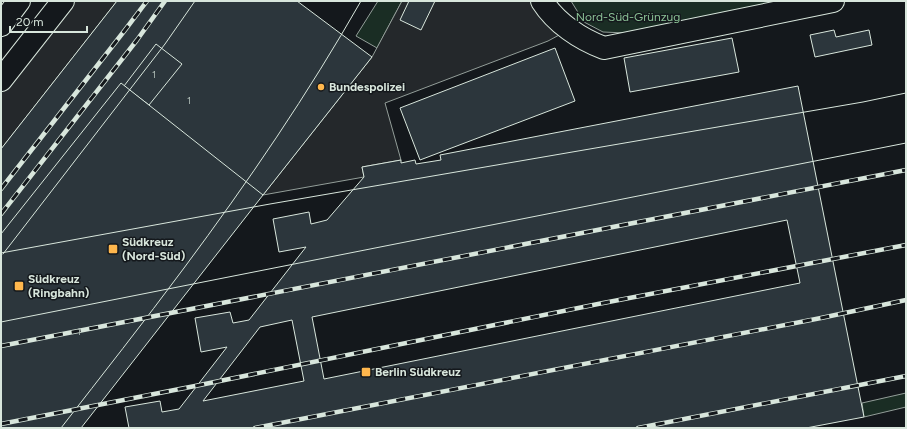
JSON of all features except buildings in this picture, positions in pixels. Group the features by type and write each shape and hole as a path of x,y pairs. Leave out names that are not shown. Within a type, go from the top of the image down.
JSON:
{"lane":[{"path":"1,25 19,1"},
{"path":"1,80 63,1"},
{"path":"542,1 559,22 590,43 604,48 833,1"}],"green space":[{"path":"378,1 402,1 377,48 356,36"},
{"name":"Nord-Süd-Grünzug","path":"571,1 797,1 626,33 603,32 584,22"},
{"path":"906,393 906,407 864,417 862,403"}],"shaded area":[{"path":"67,1 117,1 1,149 1,85"},
{"path":"402,1 538,1 561,34 548,41 385,103 401,160 362,167 364,177 263,195 372,57"}],"tram line":[{"path":"3,254 165,44 195,1"},
{"path":"61,428 208,236 299,104 361,1"},
{"path":"1,253 270,204 863,102 906,93"},
{"path":"1,322 906,143"}],"railway":[{"path":"1,189 147,1"},
{"path":"1,214 137,40 165,1"},
{"path":"1,346 906,170"},
{"path":"1,424 598,304 906,245"},
{"path":"255,428 821,318 906,300"},
{"path":"638,428 906,376"}],"place":[{"name":"Bundespolizei","path":"321,87"},
{"name":"Südkreuz (Nord-Süd)","path":"113,249"},
{"name":"Südkreuz (Ringbahn)","path":"19,286"},
{"name":"Berlin Südkreuz","path":"366,372"}]}
